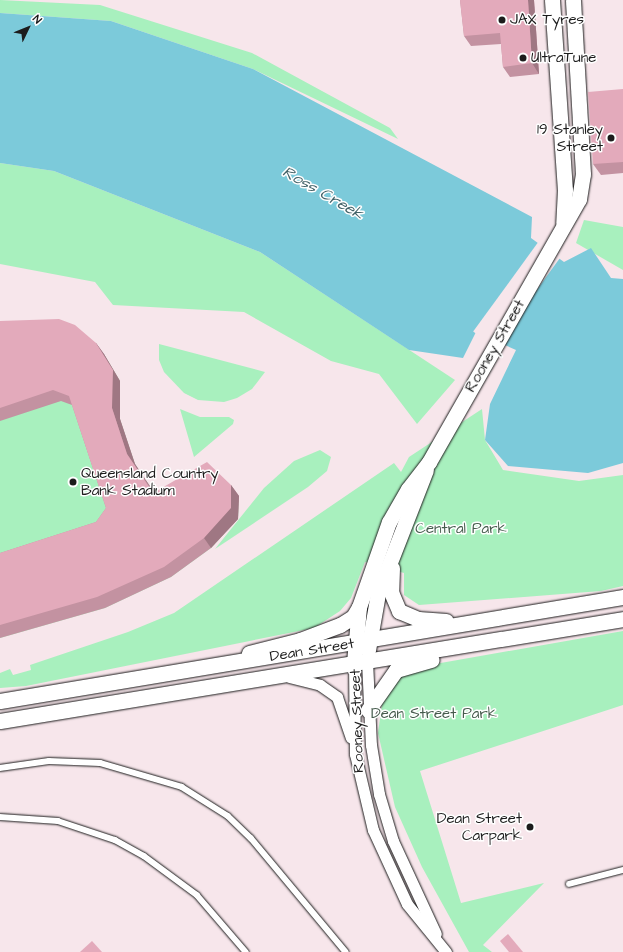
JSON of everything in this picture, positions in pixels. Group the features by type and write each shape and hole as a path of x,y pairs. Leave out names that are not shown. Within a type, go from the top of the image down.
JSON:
{"main road":[{"path":"552,0 566,212 561,230"},
{"path":"561,230 579,199 582,174 573,0"},
{"path":"564,174 574,182 582,174"},
{"name":"Rooney Street","path":"361,662 362,641 359,607 389,522 429,462 561,230"},
{"name":"Rooney Street","path":"362,641 378,593 429,462"},
{"path":"397,544 390,586 394,603 402,613 425,620 503,618"},
{"name":"Dean Street","path":"0,701 623,597"},
{"path":"214,666 334,627 350,619 359,607"},
{"name":"Dean Street","path":"0,722 623,619"},
{"path":"368,710 396,670 482,643"}],"street":[{"name":"Rooney Street","path":"361,662 368,710 372,757 393,841 446,951"},
{"name":"Rooney Street","path":"361,662 355,754 378,846 407,904 446,951"},
{"path":"269,677 302,678 332,692 342,708 355,754"},
{"path":"378,846 393,841"}],"lane":[{"path":"0,768 49,761 94,763 182,787 228,816 251,838 346,952"},
{"path":"0,817 58,821 115,840 144,856 197,895 246,952"},
{"path":"569,884 623,870"}],"green space":[{"path":"0,0 100,5 252,53 390,128 398,139 253,69 111,21 0,13"},
{"path":"0,163 54,171 260,252 455,380 417,424 379,374 331,361 244,312 113,305 95,282 0,264"},
{"path":"584,220 623,227 623,270 576,243"},
{"name":"Queensland Country Bank Stadium","path":"0,332 104,354 120,381 120,419 135,464 161,503 239,496 238,519 211,548 171,577 105,608 0,638"},
{"path":"159,344 265,372 252,389 237,398 224,402 198,400 184,393 164,372 159,360"},
{"path":"180,409 200,417 229,417 234,420 233,424 194,457"},
{"name":"Central Park","path":"482,409 485,440 503,470 579,481 623,475 623,586 601,591 419,605 404,595 404,573 365,562 351,598 340,611 314,628 26,686 0,688 0,673 10,669 13,675 31,670 30,665 128,632 174,613 394,463 401,472 409,457"},
{"path":"320,450 331,457 327,471 308,487 215,549 264,488 294,461"},
{"name":"Dean Street Park","path":"623,631 623,705 420,771 461,903 544,883 483,945 492,952 469,952 422,867 395,807 378,733 383,697 401,676 418,667"}],"water":[{"name":"Ross Creek","path":"0,13 111,21 253,69 532,217 531,238 564,262 591,248 611,278 623,279 623,463 588,473 508,466 485,440 490,404 516,350 476,332 463,358 409,350 260,252 54,171 0,163"}],"pier":[{"path":"539,241 561,257 495,347 473,332"}],"building":[{"name":"JAX Tyres","path":"460,0 528,0 532,63 503,67 500,33 464,36"},
{"name":"19 Stanley Street","path":"623,89 623,162 593,164 588,92"},
{"name":"Queensland Country Bank Stadium","path":"59,319 75,325 96,343 113,370 112,408 127,454 153,493 207,462 231,485 231,508 204,538 164,567 97,597 0,625 0,553 96,522 106,508 69,396 53,390 0,408 0,321"},
{"path":"508,934 523,952 509,952 500,941"},
{"path":"92,941 102,952 80,952"}],"place":[{"name":"JAX Tyres","path":"502,20"},
{"name":"UltraTune","path":"523,58"},
{"name":"19 Stanley Street","path":"611,138"},
{"name":"Queensland Country Bank Stadium","path":"73,482"},
{"name":"Dean Street Carpark","path":"530,827"}]}
